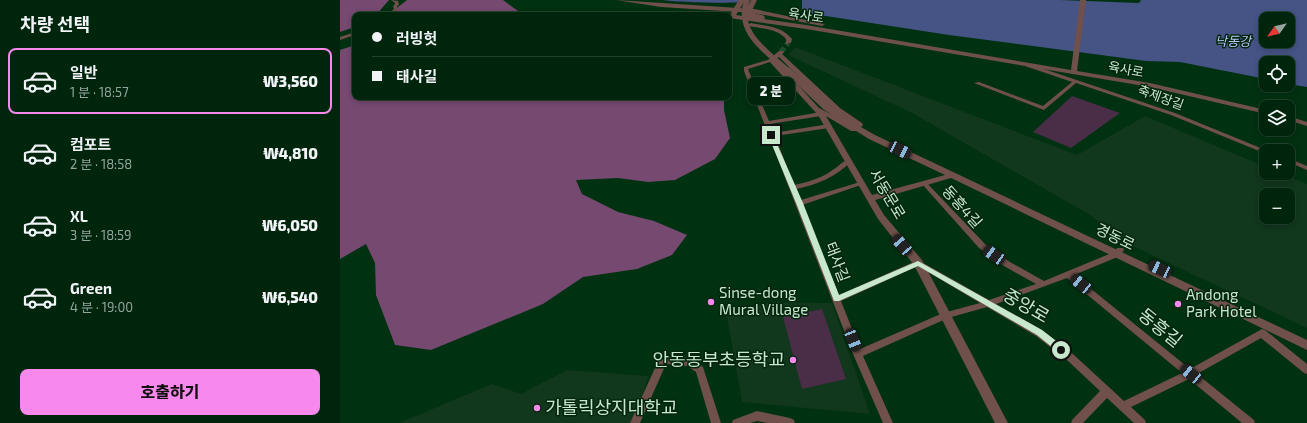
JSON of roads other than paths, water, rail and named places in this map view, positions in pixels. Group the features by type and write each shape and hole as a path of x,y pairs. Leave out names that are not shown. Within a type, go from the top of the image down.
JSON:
{"street":[{"path":"392,12 396,9 394,6 397,5 397,2 393,0"},
{"path":"619,0 770,13 834,27"},
{"path":"742,0 732,15 734,20 739,23 780,31 786,34 789,39 788,43"},
{"name":"경동로","path":"747,0 742,15 746,30 825,106 851,124 1119,252 1307,345"},
{"path":"754,0 747,14 762,18"},
{"path":"1074,68 1083,0"},
{"path":"655,4 705,12"},
{"name":"육사로","path":"732,15 834,27 1074,68 1158,84 1259,106"},
{"name":"육사로","path":"732,15 1022,64 1074,68 1259,110"},
{"path":"340,39 352,34"},
{"path":"780,53 837,110 874,136 842,124 815,107 770,60 780,53"},
{"name":"태사길","path":"770,60 746,68 766,124 800,203 858,354 888,423"},
{"name":"축제장길","path":"1022,64 1173,114 1259,149"},
{"path":"977,84 1044,108 1076,81"},
{"path":"757,99 781,89 796,87"},
{"name":"서동문로","path":"815,107 829,126 881,217 918,263 1002,423"},
{"path":"766,124 821,114"},
{"path":"1295,116 1307,120"},
{"path":"1295,120 1307,124"},
{"path":"771,135 829,126"},
{"path":"793,186 807,185 835,173 848,161"},
{"path":"1295,163 1307,168"},
{"path":"871,198 956,175"},
{"path":"800,203 862,183"},
{"name":"동흥4길","path":"924,183 982,246 1007,264 1044,284"},
{"path":"858,354 946,315 987,304 1044,284 1119,252"},
{"path":"837,299 918,263"},
{"name":"중앙로","path":"918,263 1039,333 1071,358 1141,423"},
{"name":"동흥길","path":"1068,274 1250,423"},
{"path":"1123,406 1191,374 1264,325 1307,370"},
{"name":"경동로","path":"1264,325 1307,338"},
{"path":"635,423 663,360 689,362 700,370 716,423"},
{"path":"1076,423 1107,391"},
{"path":"737,423 757,416 790,423"}],"water":[{"path":"663,0 751,0 746,2 724,3"},
{"name":"낙동강","path":"802,0 1060,0 1139,3 1141,0 1307,0 1307,87 1295,85 1295,56 1259,56 1259,78 1180,62 1146,61 949,35 813,14 802,9"}],"tunnel":[{"path":"781,52 788,43"}],"place":[{"name":"Sinse-dong Mural Village","path":"711,302"},
{"name":"Andong Park Hotel","path":"1178,304"},
{"name":"안동동부초등학교","path":"793,360"},
{"name":"가톨릭상지대학교","path":"537,408"}]}
